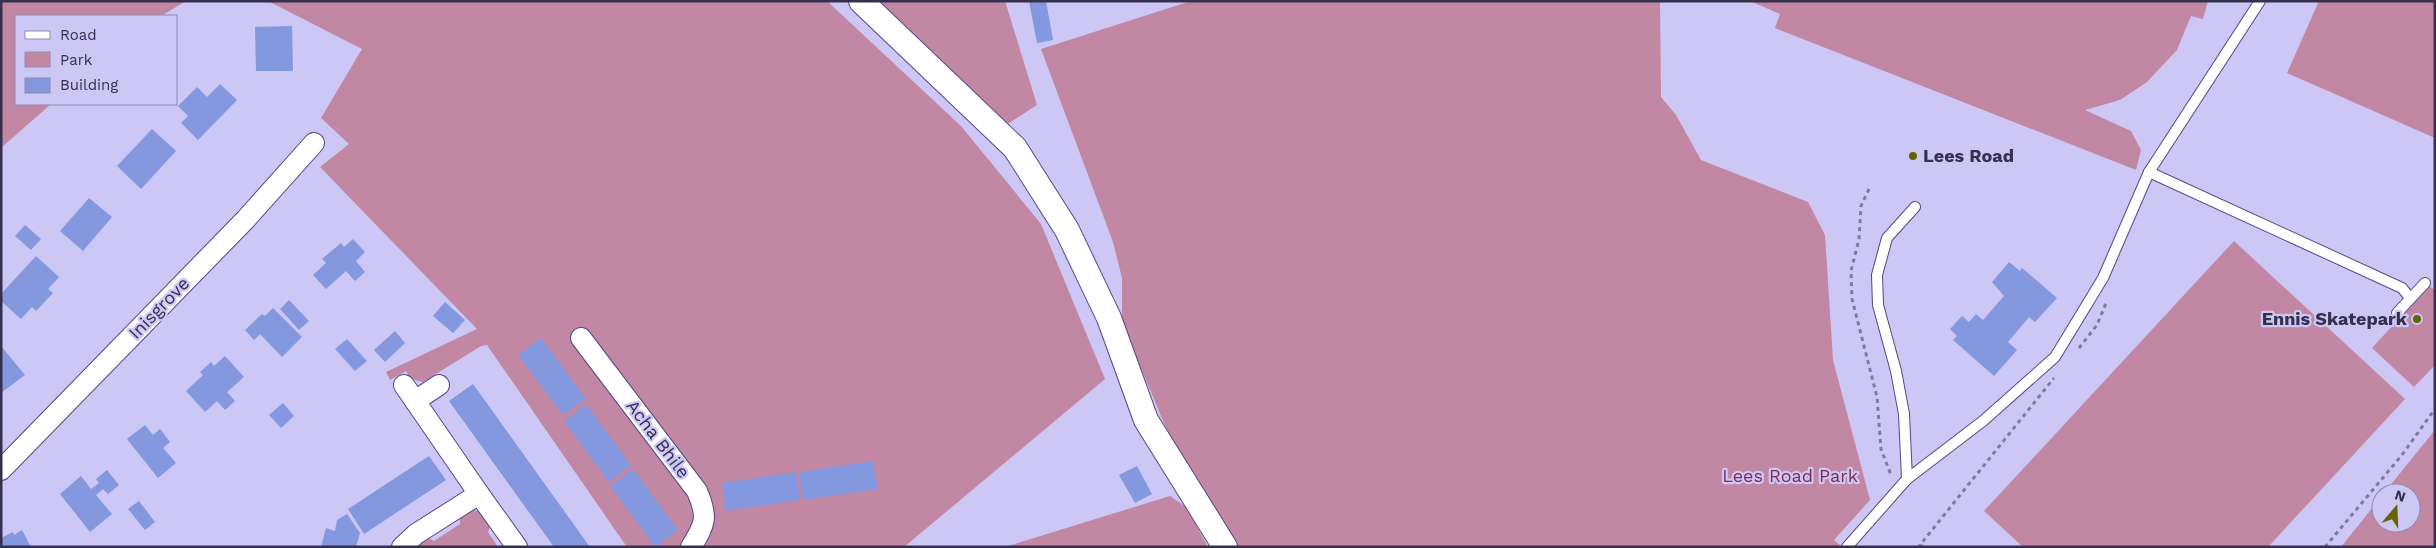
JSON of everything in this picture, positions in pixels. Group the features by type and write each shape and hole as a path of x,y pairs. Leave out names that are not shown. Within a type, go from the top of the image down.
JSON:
{"street":[{"path":"861,1 1015,148 1067,230 1109,318 1146,420 1225,547"},
{"name":"Inisgrove","path":"1,470 246,219 314,143"},
{"name":"Acha Bhile","path":"581,338 697,491 706,512 703,527 690,547"},
{"path":"439,385 410,393 517,547"},
{"path":"402,547 416,534 479,494"}],"lane":[{"path":"1847,547 1904,483 1983,421 2055,357 2103,278 2149,172 2260,1"},
{"path":"2149,172 2402,288 2410,298"},
{"path":"1904,483 1904,414 1896,371 1878,305 1876,275 1887,238 1916,207"},
{"path":"2397,313 2425,283"}],"path":[{"path":"1869,189 1861,206 1859,239 1851,270 1852,299 1877,397 1881,449 1892,477 1904,483"},
{"path":"2325,547 2402,455 2435,409"}],"green space":[{"path":"1,1 186,1 163,15 15,15 15,105 50,105 1,148"},
{"path":"268,1 827,1 961,126 1041,224 1105,379 904,547 627,547 487,345 481,346 423,382 411,379 406,371 390,380 386,372 477,329 320,167 349,144 321,118 362,49"},
{"path":"875,1 1005,1 1037,105 1006,125"},
{"name":"Lees Road Park","path":"1191,1 1660,1 1661,97 1676,115 1701,160 1808,202 1825,235 1833,360 1870,500 1834,540 1842,547 1234,547 1169,435 1122,323 1122,278 1113,242 1041,49"},
{"path":"1750,1 2208,1 2203,19 2191,16 2177,50 2147,82 2120,100 2085,110 2131,131 2141,150 2136,170 1775,28 1780,14"},
{"path":"2319,1 2435,1 2435,138 2287,73"},
{"path":"2234,241 2405,399 2268,547 2023,547 1984,511"},
{"name":"Ennis Skatepark","path":"2429,286 2435,290 2435,365 2414,387 2372,348"},
{"path":"2435,430 2435,547 2341,547 2371,510 2371,533 2421,533 2421,483 2392,483"},
{"path":"1170,496 1186,507 1208,547 1005,547"},
{"path":"470,509 486,513 492,522 488,532 498,547 417,547 426,537 434,541 460,524 460,515"}],"building":[{"path":"1029,1 1046,1 1053,40 1037,43"},
{"path":"292,26 293,71 256,71 255,27"},
{"path":"220,84 237,100 198,140 181,123 188,116 178,106 197,87 207,97"},
{"path":"152,129 176,151 141,189 117,166"},
{"path":"89,198 112,217 83,251 60,231"},
{"path":"25,225 41,239 31,250 15,236"},
{"path":"353,239 365,252 356,261 365,272 355,281 346,271 326,289 313,275 326,263 322,259 341,243 344,247"},
{"path":"36,256 59,277 48,289 53,293 36,311 32,307 21,319 1,301 1,294"},
{"path":"2009,262 2020,271 2022,268 2057,298 2035,322 2029,317 2008,342 2017,350 1994,376 1953,340 1957,336 1950,329 1962,316 1969,322 1976,314 1983,320 2004,296 1992,282"},
{"path":"289,300 309,321 299,330 280,309"},
{"path":"445,302 465,320 453,333 433,316"},
{"path":"273,308 302,337 282,357 260,334 254,340 245,330 262,314 265,316"},
{"path":"395,331 405,343 385,362 374,350"},
{"path":"541,338 586,399 563,415 518,355"},
{"path":"347,339 367,361 355,371 335,349"},
{"path":"1,346 25,375 1,393"},
{"path":"225,356 244,377 227,392 235,401 225,410 217,401 205,412 186,391 203,375 200,372 211,362 214,366"},
{"path":"473,384 590,547 554,547 449,401"},
{"path":"283,403 294,416 281,428 269,415"},
{"path":"586,404 631,465 609,482 564,421"},
{"path":"145,425 153,435 160,429 170,442 163,448 176,463 158,478 127,439"},
{"path":"429,456 446,480 364,534 348,509"},
{"path":"873,461 878,489 803,500 799,472"},
{"path":"1137,466 1152,494 1135,503 1119,475"},
{"path":"633,469 678,530 655,547 610,486"},
{"path":"107,470 119,485 108,494 103,489 96,495 112,514 90,532 60,494 81,476 91,489 99,483 96,479"},
{"path":"796,472 800,500 726,511 722,483"},
{"path":"139,501 155,522 145,530 128,509"},
{"path":"347,514 360,533 356,547 321,547 326,528 335,531 337,520"},
{"path":"22,530 31,547 1,547 1,538 13,532 14,535"}],"place":[{"name":"Lees Road","path":"1913,156"},
{"name":"Ennis Skatepark","path":"2417,319"}]}
